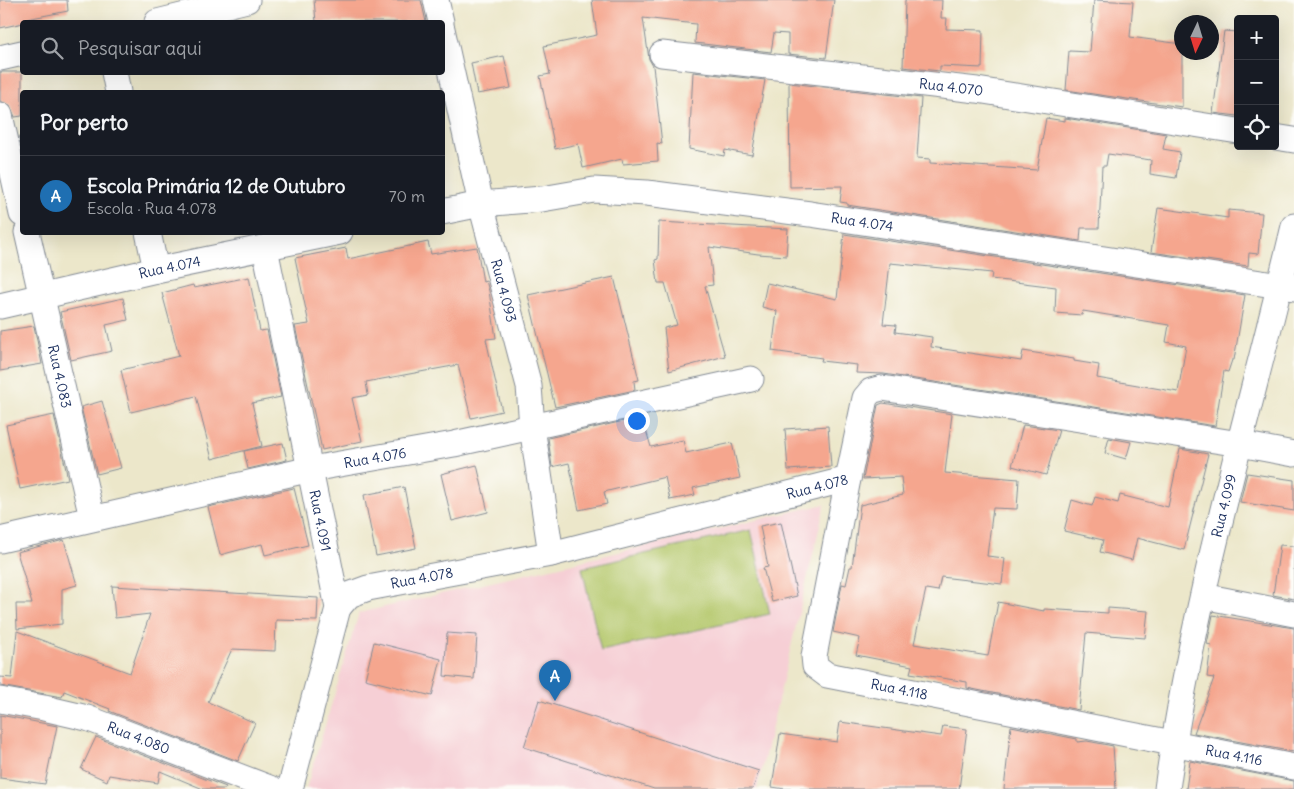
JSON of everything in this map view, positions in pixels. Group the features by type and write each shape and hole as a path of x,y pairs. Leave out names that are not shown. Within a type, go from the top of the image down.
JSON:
{"street":[{"path":"163,20 218,3 247,0"},
{"path":"436,0 441,20"},
{"name":"Rua 4.093","path":"445,42 481,204 529,386 532,427 552,554"},
{"path":"0,58 20,53"},
{"name":"Rua 4.070","path":"662,54 977,90 1234,130"},
{"path":"115,75 118,90"},
{"path":"0,115 20,205"},
{"path":"1279,138 1294,140"},
{"name":"Rua 4.074","path":"445,211 481,204 542,199 594,190 647,193 810,214 1287,287"},
{"name":"Rua 4.099","path":"1168,789 1174,744 1203,596 1240,444 1287,287 1294,226"},
{"name":"Rua 4.083","path":"28,235 92,518"},
{"path":"149,235 156,270"},
{"name":"Rua 4.074","path":"0,306 156,270 326,235"},
{"name":"Rua 4.091","path":"265,248 338,608 290,789"},
{"name":"Rua 4.076","path":"0,540 311,469 454,444 751,379"},
{"name":"Rua 4.078","path":"338,608 349,596 368,588 552,554 848,478 866,398 871,391 882,388 1294,454"},
{"name":"Rua 4.118","path":"848,478 827,596 814,656 815,666 827,675 1174,744"},
{"path":"1203,596 1294,614"},
{"name":"Rua 4.080","path":"0,700 87,718 272,789"},
{"name":"Rua 4.116","path":"1174,744 1294,767"}],"shaded area":[{"path":"825,504 757,789 306,789 359,613"}],"green space":[{"path":"751,530 770,614 601,651 582,568"}],"building":[{"path":"0,0 67,0 68,11 20,20 20,24 0,28"},
{"path":"314,0 421,0 426,20 316,20"},
{"path":"592,0 834,0 826,58 788,54 788,34 774,33 771,52 695,43 696,24 643,18 649,59 653,66 662,144 657,143 658,161 623,164 622,159 583,168 578,144 555,149 540,76 550,74 544,46 597,35"},
{"path":"905,0 942,0 941,18 947,18 946,29 983,30 982,68 940,66 940,71 903,67"},
{"path":"1094,0 1133,2 1130,37 1174,43 1174,60 1182,60 1182,107 1066,90 1069,51 1090,52"},
{"path":"1224,31 1234,32 1234,116 1213,113"},
{"path":"504,56 511,88 477,94 471,63"},
{"path":"0,72 20,72 20,75 22,75 22,90 20,90 20,116 15,117 10,105 0,101"},
{"path":"693,72 765,80 752,155 725,150 724,156 689,149"},
{"path":"789,83 921,98 917,158 930,159 930,163 1037,170 1046,118 1065,121 1065,118 1166,134 1163,149 1180,152 1176,178 1150,174 1151,160 1108,154 1106,166 1102,166 1099,228 1081,228 1080,241 847,205 847,203 840,202 842,186 790,187"},
{"path":"1158,208 1228,218 1228,210 1262,213 1258,254 1249,253 1248,266 1151,252"},
{"path":"659,222 788,229 786,256 709,247 713,285 705,286 725,356 669,371 664,328 677,325 665,283 658,283 655,260 658,259"},
{"path":"844,234 1245,295 1234,360 1232,360 1228,372 1224,371 1215,426 884,374 856,373 857,365 821,361 822,358 772,351 777,311 762,307 767,283 837,299","holes":["890,263 992,273 991,279 1056,287 1055,313 1082,315 1083,311 1169,325 1166,342 1186,346 1178,392 1097,378 1099,365 1074,361 1074,359 1023,351 1021,361 931,347 932,337 895,332 896,325 883,324"]},
{"path":"428,242 431,254 477,247 483,282 486,281 489,291 496,338 486,339 502,411 471,418 458,365 366,382 368,395 352,398 362,441 322,450 295,326 309,324 295,258 346,248 348,259"},
{"path":"249,277 260,331 267,330 281,397 252,403 262,446 212,459 196,396 131,412 121,370 179,356 162,293 193,285 194,288"},
{"path":"614,277 639,380 634,381 635,390 555,407 528,295"},
{"path":"123,298 128,320 106,325 112,351 71,360 60,312"},
{"path":"34,326 42,364 0,371 0,331"},
{"path":"102,401 121,468 97,474 81,407"},
{"path":"883,403 952,414 945,473 1019,479 1017,509 993,508 987,556 1005,558 1002,584 941,577 938,591 926,589 914,644 988,656 998,602 1044,611 1044,609 1108,613 1108,608 1148,611 1145,638 1086,633 1079,710 967,688 967,682 910,673 912,666 856,655 860,638 833,632 842,584 846,585 850,567 852,567 860,505 903,495 901,477 863,479 878,405"},
{"path":"54,415 68,479 20,489 6,425"},
{"path":"642,417 651,447 683,440 686,453 732,443 740,478 693,488 695,495 670,500 665,477 604,492 607,504 579,510 569,463 552,467 548,438"},
{"path":"1023,425 1059,430 1046,475 1012,466"},
{"path":"828,426 831,467 788,470 785,429"},
{"path":"1109,438 1131,442 1126,459 1105,453"},
{"path":"283,443 287,460 248,469 244,451"},
{"path":"1180,449 1208,454 1184,550 1137,538 1132,560 1100,552 1103,540 1064,531 1072,500 1092,506 1095,497 1118,503 1120,495 1168,507"},
{"path":"477,465 488,512 452,521 441,474"},
{"path":"1247,473 1294,480 1294,511 1240,502"},
{"path":"404,487 416,548 376,556 364,495"},
{"path":"294,488 308,545 265,555 262,544 220,555 208,507"},
{"path":"781,522 797,596 772,602 763,568 768,567 760,526"},
{"path":"64,540 77,585 62,589 62,624 17,629 16,604 32,604 17,552"},
{"path":"1280,545 1294,546 1294,599 1273,595"},
{"path":"112,586 318,598 317,621 276,620 275,651 232,649 208,702 255,723 238,761 109,711 110,709 64,691 62,697 0,686 0,677 12,678 17,631 130,673 150,614 115,618"},
{"path":"1213,615 1294,628 1294,752 1194,733 1214,678 1207,677 1211,645 1207,644"},
{"path":"447,633 477,635 474,679 444,676"},
{"path":"374,642 441,659 432,696 365,679"},
{"path":"539,700 759,771 753,789 654,789 524,747"},
{"path":"0,715 57,726 45,784 0,778"},
{"path":"840,722 941,736 943,726 967,729 959,789 785,789 772,787 780,734 837,742"},
{"path":"1011,726 1077,739 1077,742 1087,741 1113,746 1116,789 1004,789"},
{"path":"96,737 226,787 225,789 203,789 160,771 158,783 109,775 107,781 81,769"},
{"path":"1190,761 1294,781 1294,789 1186,789"}],"place":[{"name":"Escola Primária 12 de Outubro","path":"555,701"}]}
